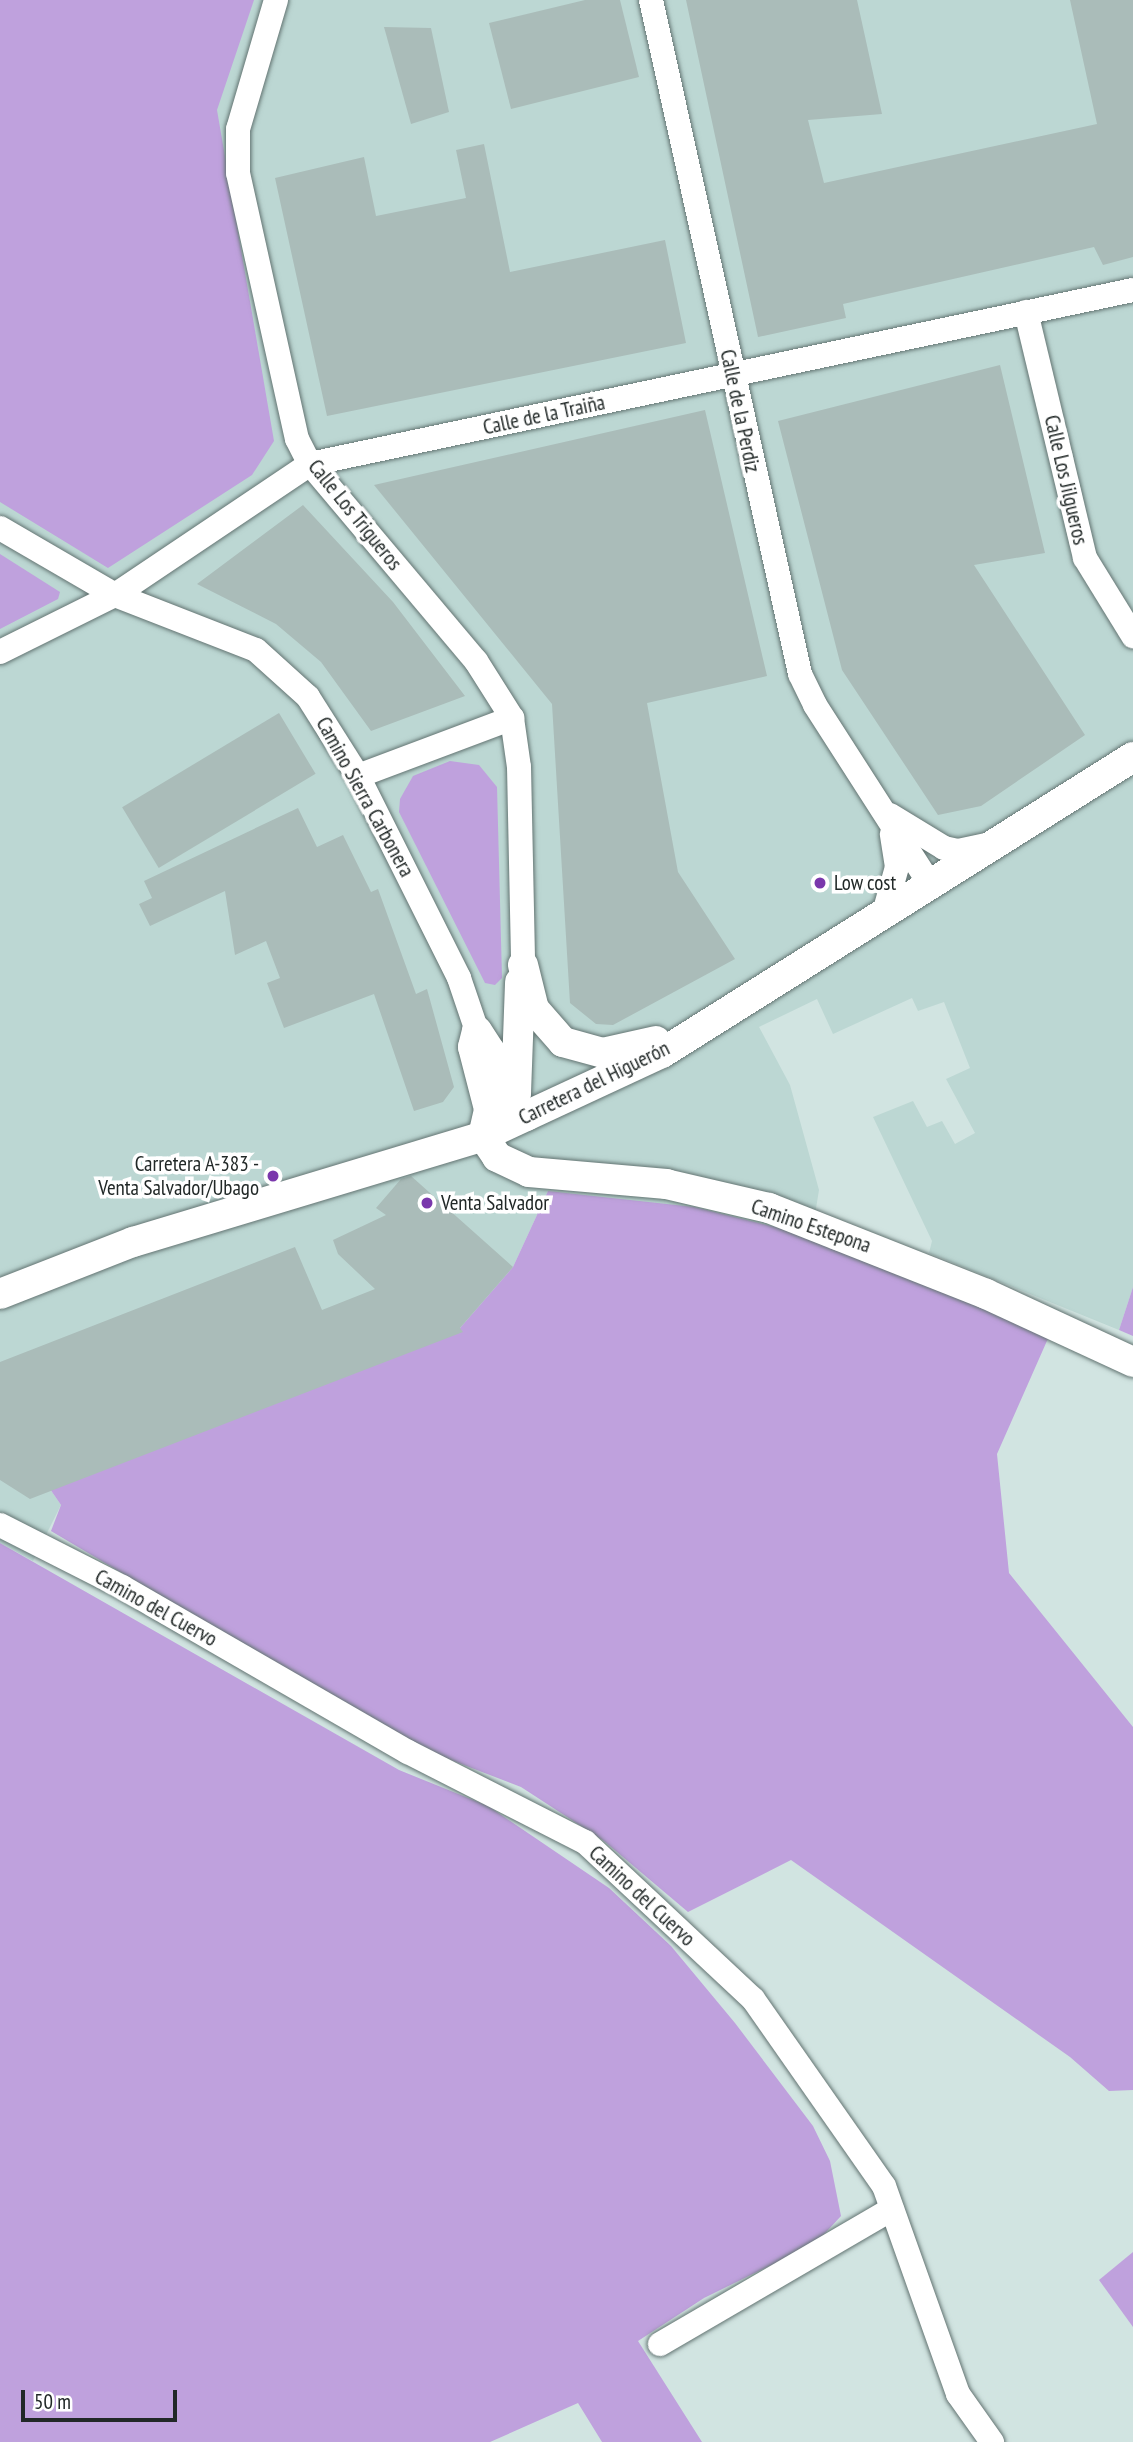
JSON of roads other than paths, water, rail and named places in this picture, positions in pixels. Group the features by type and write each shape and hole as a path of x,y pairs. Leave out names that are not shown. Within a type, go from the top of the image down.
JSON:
{"main road":[{"path":"1127,761 1133,736"},
{"name":"Carretera del Higuerón","path":"0,1294 133,1242 505,1123 662,1053 1127,761"},
{"path":"523,965 527,991 538,1016 563,1042 587,1052 624,1050 649,1043 731,1010"},
{"path":"505,1123 523,965"},
{"path":"476,1025 495,1043 505,1041 517,1027"},
{"path":"476,1025 473,1046 489,1108 505,1123"},
{"name":"Camino Estepona","path":"505,1123 497,1157 529,1172 666,1184 769,1208 986,1294 1133,1362"}],"street":[{"name":"Calle Los Trigueros","path":"276,0 238,129 238,173 298,439 310,464 476,661 512,718 519,767 523,965"},
{"name":"Calle de la Perdiz","path":"651,0 800,674 883,813 930,884"},
{"name":"Calle de la Traiña","path":"0,652 115,595 310,464 1133,290"},
{"name":"Calle Los Jilgueros","path":"1026,312 1085,558 1133,636"},
{"name":"Camino Sierra Carbonera","path":"0,528 115,595 256,650 308,696 358,776 453,967 476,1025"},
{"path":"358,776 512,718"},
{"name":"Calle de la Perdiz","path":"883,813 944,848 958,851 995,844"},
{"name":"Calle de la Perdiz","path":"883,813 897,867 884,914"},
{"name":"Camino del Cuervo","path":"0,1525 122,1587 408,1752 584,1842 753,1999 884,2186 958,2394 992,2442"},
{"path":"660,2344 892,2209"}],"place":[{"name":"Low cost","path":"820,883"},
{"name":"Carretera A-383 - Venta Salvador/Ubago","path":"273,1176"},
{"name":"Venta Salvador","path":"427,1203"}]}
